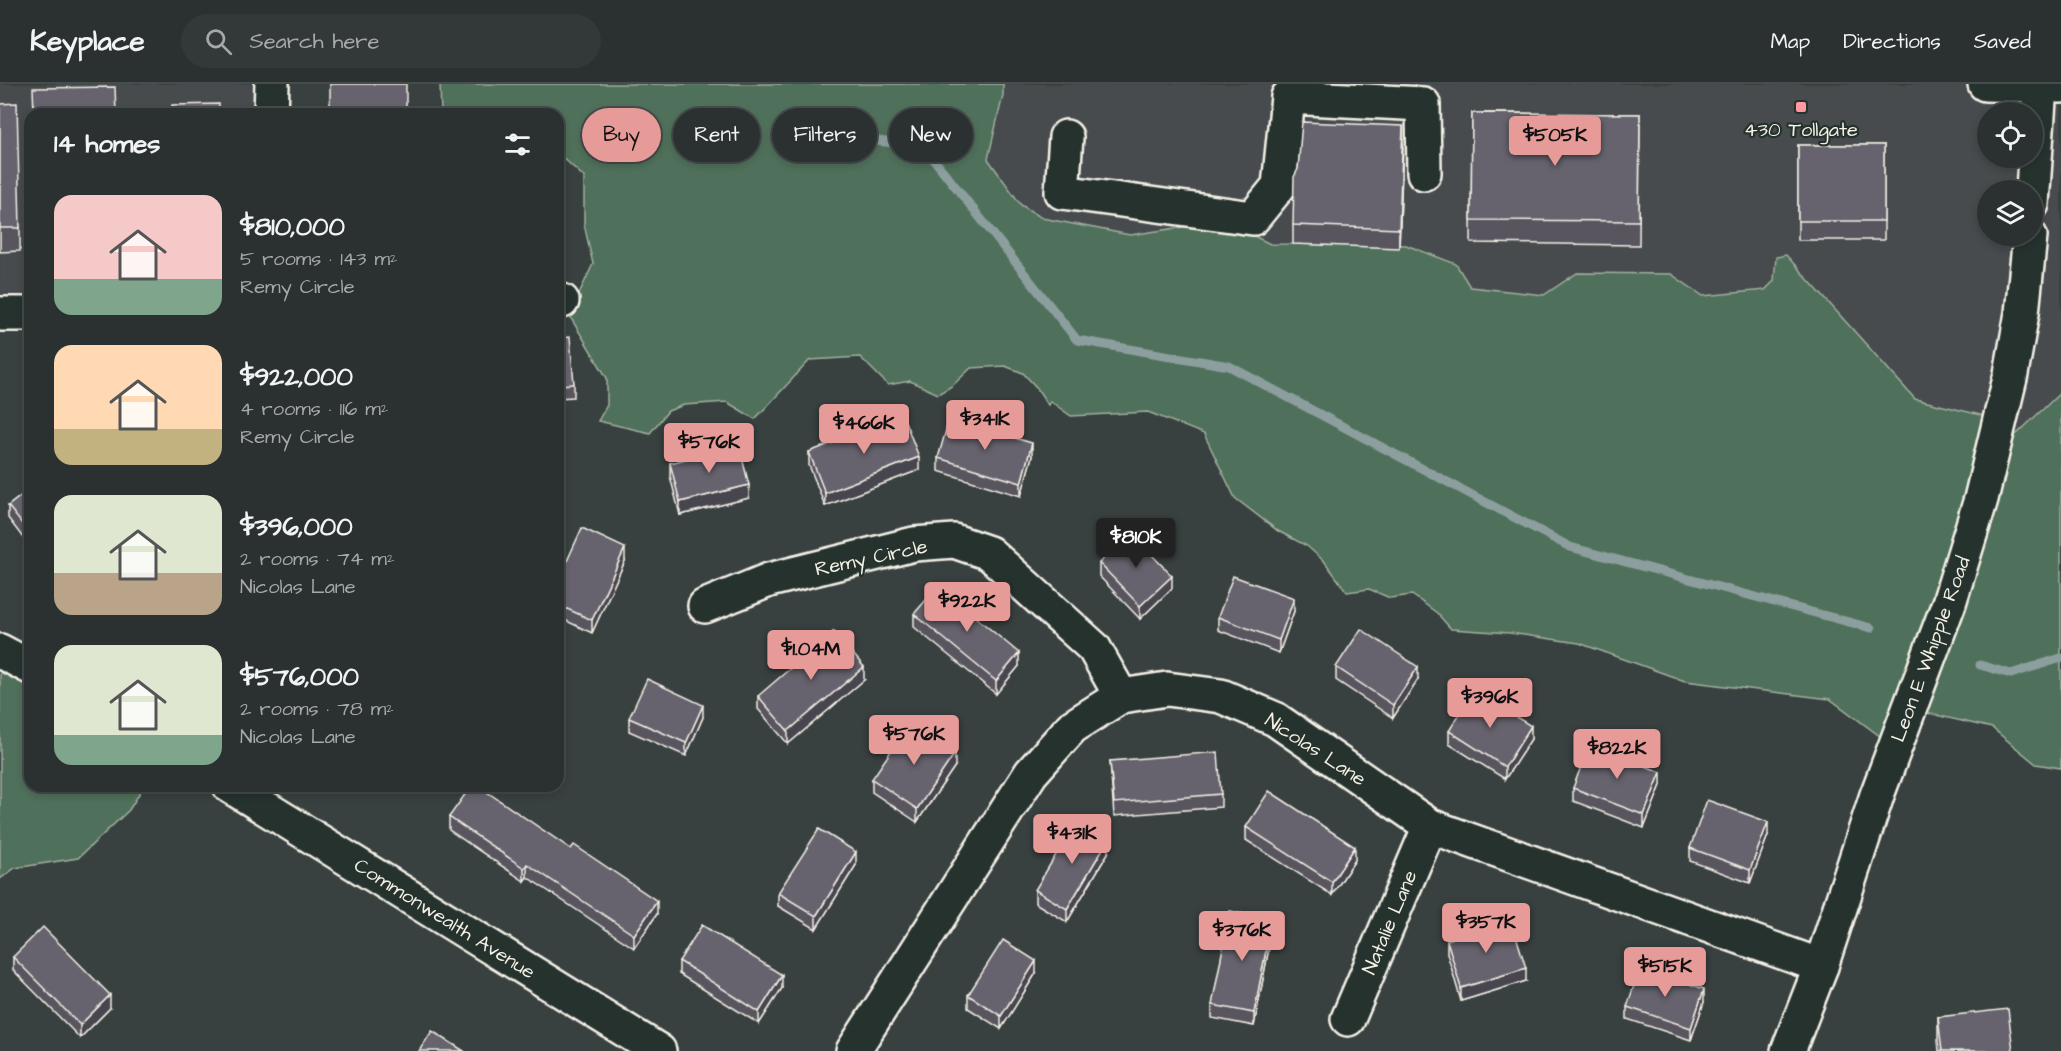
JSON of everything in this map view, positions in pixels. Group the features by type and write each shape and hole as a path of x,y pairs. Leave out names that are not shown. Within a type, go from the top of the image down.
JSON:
{"street":[{"path":"271,108 272,84"},
{"path":"1985,84 2050,86 2036,180"},
{"path":"1066,137 1062,192 1253,218 1279,186 1288,97 1301,91 1423,94 1424,173"},
{"name":"Leon E Whipple Road","path":"1788,1051 1821,966 1877,795 1949,603 1981,499 2011,374 2022,313 2029,246"},
{"path":"0,314 24,314"},
{"name":"Remy Circle","path":"705,606 769,580 914,544 954,541 989,553 1094,648 1121,696"},
{"name":"Nicolas Lane","path":"853,1051 1031,773 1072,728 1121,696 1167,689 1221,696 1275,719 1430,826 1821,966"},
{"name":"Commonwealth Avenue","path":"240,792 659,1051"},
{"name":"Natalie Lane","path":"1348,1019 1430,826"}],"shaded area":[{"path":"0,84 270,84 272,108 24,108 24,329 0,328"},
{"path":"1003,84 2061,84 2061,392 1996,454 2001,420 1915,399 1786,255 1776,257 1774,281 1765,290 1703,296 1671,274 1577,273 1544,295 1470,287 1456,264 1406,245 1270,244 1224,221 1130,235 1042,218 1021,205 988,159 1003,95"}],"green space":[{"path":"440,84 1003,84 1003,95 988,159 1021,205 1042,218 1130,235 1224,221 1270,244 1406,245 1456,264 1470,287 1544,295 1577,273 1671,274 1703,296 1765,290 1774,281 1776,257 1786,255 1915,399 2001,420 1997,453 2061,392 2061,768 2036,764 1992,728 1923,712 1904,754 1830,699 1685,681 1579,643 1510,633 1451,629 1437,613 1412,595 1390,598 1369,589 1347,592 1325,562 1307,546 1278,531 1235,498 1204,434 1148,412 1071,416 1050,401 1048,405 1023,373 1005,366 971,368 952,386 938,394 910,381 888,385 860,357 810,360 755,419 727,402 684,405 668,411 650,433 598,421 607,405 607,378 569,315 593,264 584,224 584,177 564,159 564,108 441,108"},
{"path":"0,647 24,661 24,792 140,792 129,810 78,858 15,868 0,879"}],"building":[{"path":"330,84 406,84 406,108 330,108"},
{"path":"115,87 116,108 34,108 33,88"},
{"path":"17,103 20,228 0,228 0,104"},
{"path":"219,104 219,108 172,108 172,105"},
{"path":"1472,113 1640,114 1639,221 1471,220"},
{"path":"1302,122 1403,126 1399,229 1293,225 1294,177 1298,169"},
{"path":"1798,145 1884,145 1884,221 1798,221"},
{"path":"570,337 574,384 564,385 564,338"},
{"path":"903,416 919,457 825,493 809,452"},
{"path":"949,419 1032,443 1021,483 938,458"},
{"path":"739,446 749,485 680,502 670,463"},
{"path":"24,494 24,526 8,506"},
{"path":"582,528 625,548 592,620 564,608 564,568"},
{"path":"1131,533 1172,576 1140,606 1099,563"},
{"path":"1233,576 1294,598 1279,640 1218,617"},
{"path":"938,586 1019,653 996,681 914,614"},
{"path":"1361,629 1418,667 1393,705 1336,667"},
{"path":"834,631 864,667 788,731 758,696"},
{"path":"647,679 703,705 686,743 629,718"},
{"path":"1474,691 1531,726 1505,767 1449,731"},
{"path":"910,723 955,753 917,809 872,779"},
{"path":"1589,745 1661,772 1644,815 1573,788"},
{"path":"1218,752 1221,794 1114,803 1110,761"},
{"path":"1269,791 1355,847 1332,882 1246,827"},
{"path":"467,792 487,792 571,849 574,845 657,901 634,935 527,864 524,868 449,817"},
{"path":"1707,800 1768,822 1750,870 1690,848"},
{"path":"1076,821 1108,840 1067,909 1035,890"},
{"path":"819,829 856,852 816,916 778,893"},
{"path":"1230,911 1272,919 1254,1013 1212,1005"},
{"path":"1511,920 1526,968 1461,988 1447,940"},
{"path":"702,925 782,975 759,1012 679,961"},
{"path":"43,927 110,995 80,1025 13,957"},
{"path":"1003,940 1036,961 1001,1016 968,995"},
{"path":"1640,967 1704,989 1691,1028 1627,1007"},
{"path":"2008,1009 2013,1051 1942,1051 1938,1017"},
{"path":"432,1031 464,1051 419,1051"}],"waterway":[{"path":"877,141 924,147 1077,340 1229,366 1570,547 1871,628"},
{"path":"1980,665 2011,674 2061,658"}],"place":[{"name":"430 Tollgate","path":"1801,107"}]}
